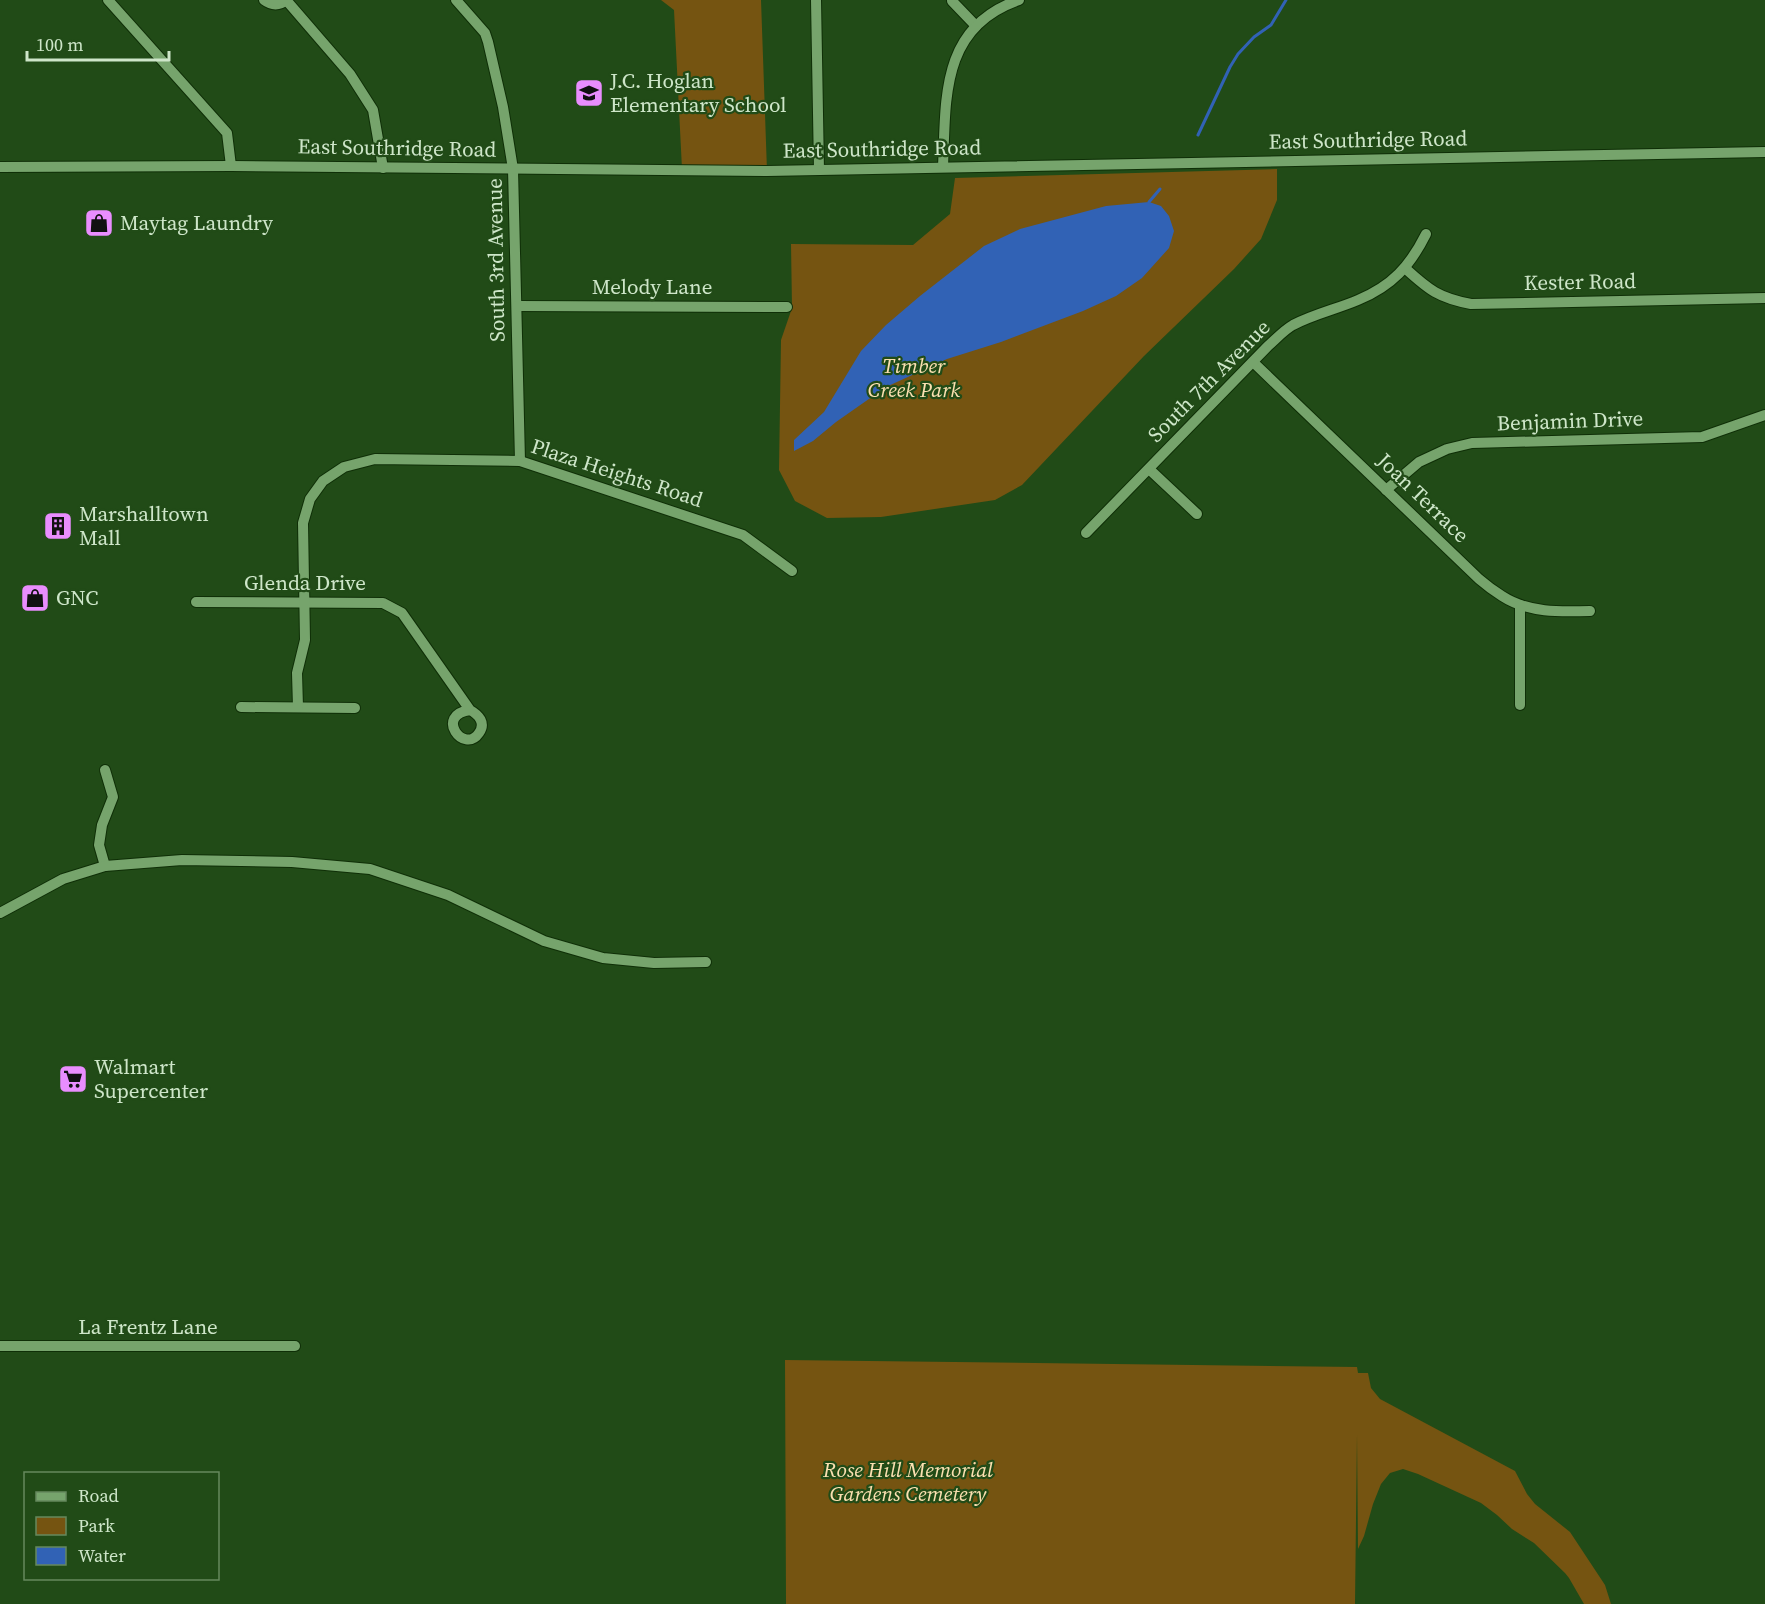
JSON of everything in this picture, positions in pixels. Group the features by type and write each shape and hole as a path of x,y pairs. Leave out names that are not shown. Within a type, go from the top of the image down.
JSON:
{"street":[{"path":"108,0 227,133 231,166"},
{"path":"264,0 275,5 287,0 350,74 373,110 383,168"},
{"name":"South 3rd Avenue","path":"456,0 485,33 503,107 513,169 520,461"},
{"path":"816,0 819,170"},
{"path":"943,167 945,112 951,68 965,40 976,26 991,13 1006,4 1019,0"},
{"path":"952,1 976,26"},
{"name":"East Southridge Road","path":"0,167 231,166 819,170 1765,152"},
{"name":"South 7th Avenue","path":"1086,533 1253,362 1292,326 1360,300 1384,286 1406,269 1426,234"},
{"name":"Kester Road","path":"1406,269 1428,288 1448,299 1471,304 1765,298"},
{"name":"Melody Lane","path":"517,306 787,307"},
{"name":"Joan Terrace","path":"1253,362 1479,579 1503,597 1538,610 1590,611"},
{"name":"Benjamin Drive","path":"1386,489 1419,462 1447,449 1472,443 1702,437 1765,415"},
{"name":"Plaza Heights Road","path":"304,602 303,523 310,499 323,481 344,467 375,459 520,461 743,536 792,571"},
{"path":"1149,470 1197,514"},
{"name":"Glenda Drive","path":"196,602 383,603 402,613 470,710"},
{"path":"298,707 297,673 305,640 304,602"},
{"path":"1520,605 1520,705"},
{"path":"241,707 355,708"},
{"path":"105,770 113,797 102,825 99,845 105,866"},
{"path":"0,913 63,879 105,866 182,860 292,862 370,869 448,896 544,941 603,958 654,963 706,962"},
{"name":"La Frentz Lane","path":"0,1347 295,1346"}],"green space":[{"path":"661,0 761,0 767,171 682,169 674,10"},
{"name":"Timber Creek Park","path":"1277,169 1277,200 1261,239 1234,269 1144,356 1022,485 995,500 881,517 827,518 795,501 779,470 781,340 792,308 791,244 913,245 950,214 955,178"},
{"name":"Rose Hill Memorial Gardens Cemetery","path":"785,1360 1357,1367 1358,1373 1368,1373 1371,1388 1380,1399 1515,1471 1535,1504 1570,1532 1605,1585 1611,1604 1584,1604 1565,1573 1534,1543 1512,1529 1481,1503 1403,1469 1390,1473 1381,1484 1358,1549 1357,1435 1355,1604 786,1604"}],"water":[{"path":"1149,202 1161,206 1169,216 1174,231 1169,248 1142,278 1116,296 1083,311 1001,342 947,359 886,387 813,441 794,451 794,440 824,412 861,351 886,325 984,246 1020,229 1106,206"}],"waterway":[{"path":"1198,135 1238,54 1254,37 1271,25 1286,0"},
{"path":"1149,202 1160,189"}],"place":[{"name":"J.C. Hoglan Elementary School","path":"589,93"},
{"name":"Maytag Laundry","path":"99,223"},
{"name":"Marshalltown Mall","path":"58,526"},
{"name":"GNC","path":"35,598"},
{"name":"Walmart Supercenter","path":"73,1079"}]}
